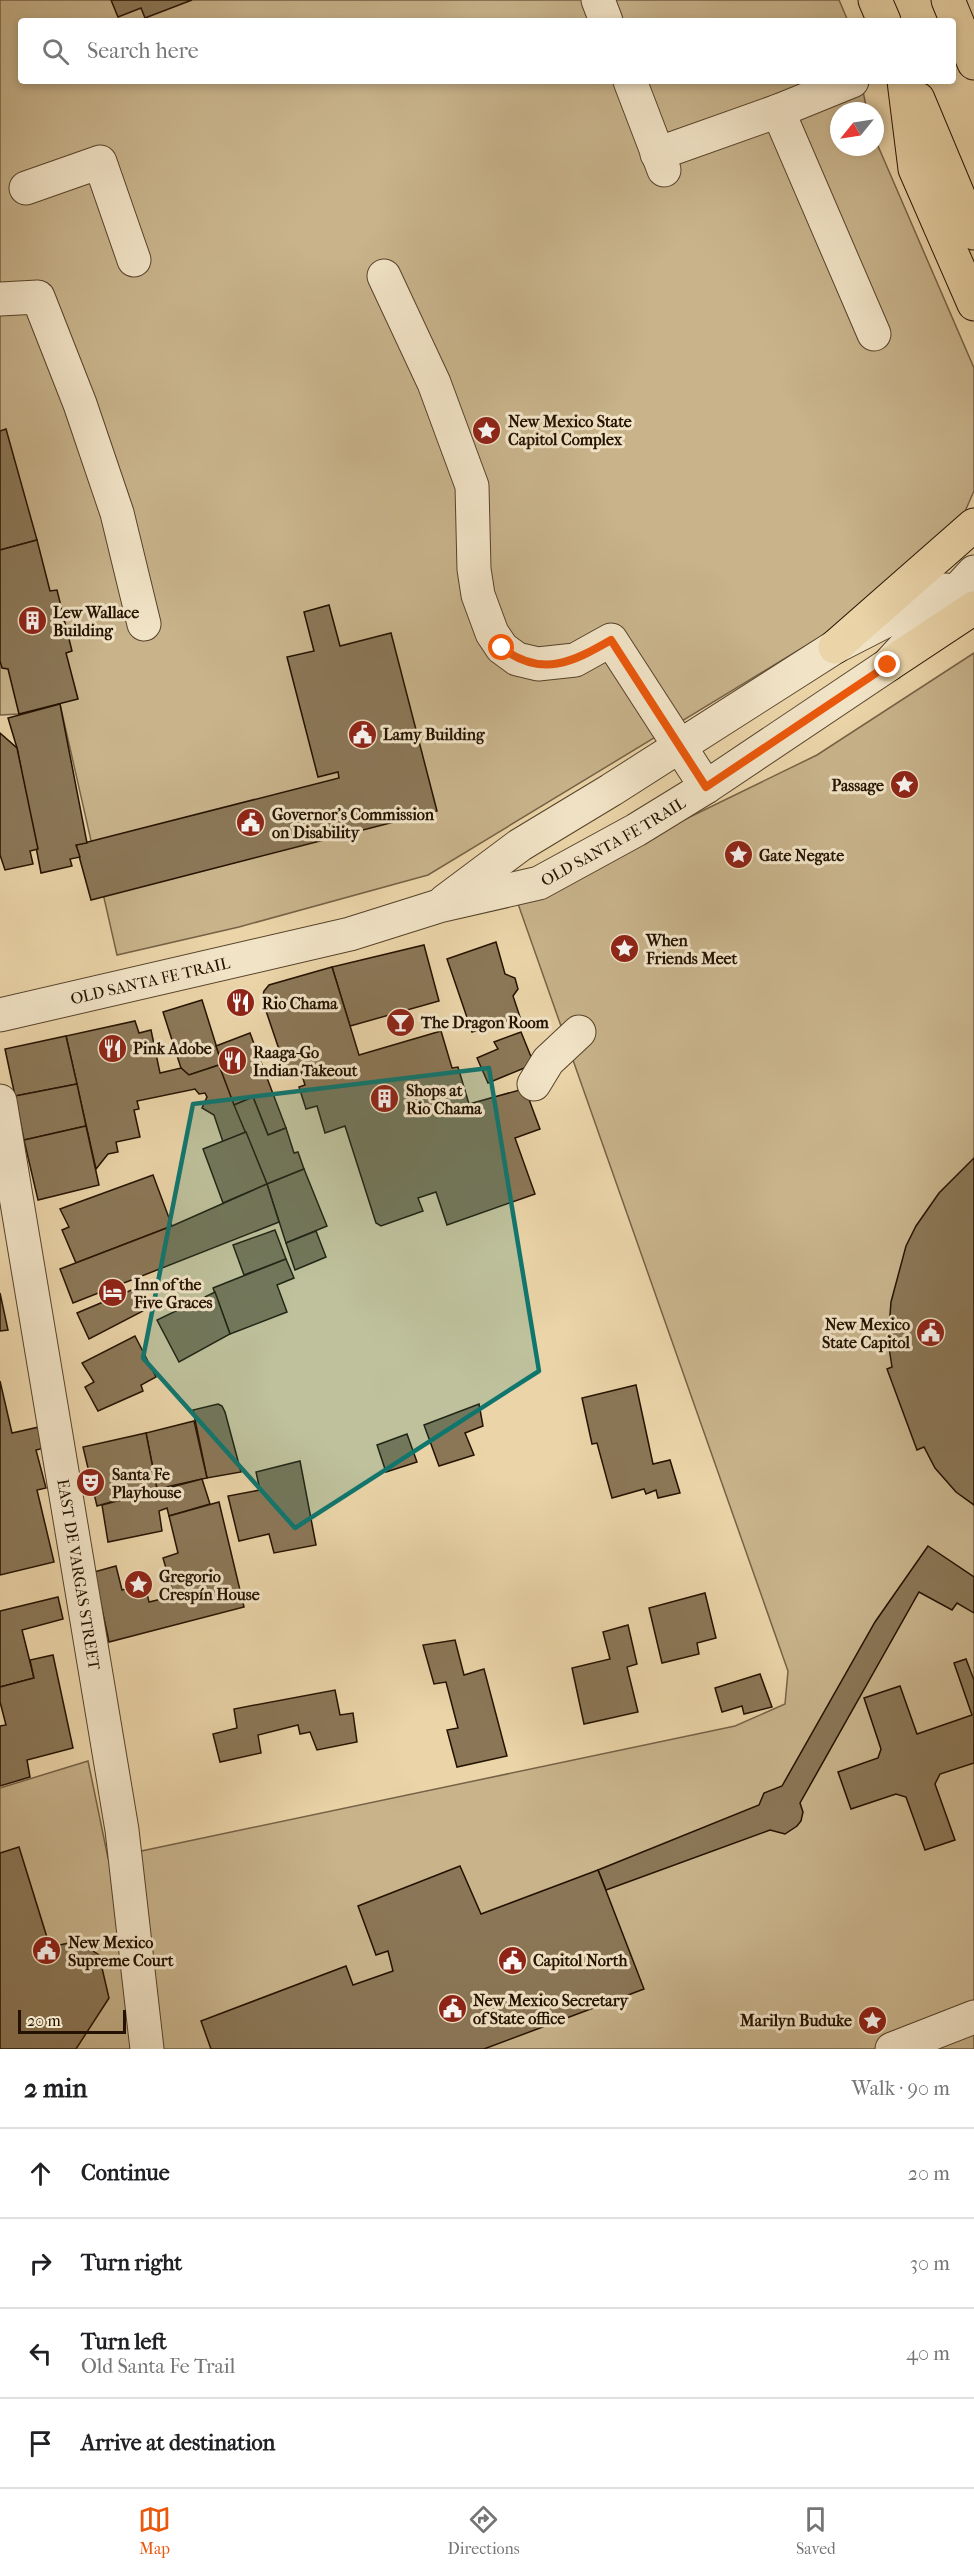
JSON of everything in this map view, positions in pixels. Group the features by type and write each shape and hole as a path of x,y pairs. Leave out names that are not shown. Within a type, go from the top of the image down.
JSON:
{"main road":[{"path":"875,0 883,18"},
{"path":"948,0 955,18"},
{"path":"956,19 974,63"},
{"path":"904,84 915,169 974,304"},
{"path":"911,84 974,233"},
{"path":"835,647 974,525"},
{"path":"888,665 971,587"}],"street":[{"path":"598,0 605,18"},
{"path":"631,84 661,162 845,84"},
{"path":"778,111 874,334"},
{"path":"26,188 100,162 134,260"},
{"path":"384,276 434,383 472,486 474,569 478,595 492,633 502,648 517,659 538,664 575,660 611,640 706,787"},
{"path":"0,299 38,297 80,404 117,513 144,624"},
{"name":"OLD SANTA FE TRAIL","path":"439,906 520,845 835,647 971,587"},
{"name":"OLD SANTA FE TRAIL","path":"0,1015 350,934 439,906 538,883 636,830 706,787 888,665"},
{"path":"534,1084 548,1061 579,1032"},
{"name":"EAST DE VARGAS STREET","path":"0,1101 122,1830 147,2049"},
{"path":"892,2049 974,2017"}],"highlighted area":[{"path":"489,1068 539,1371 295,1528 143,1358 193,1104"}],"shaded area":[{"name":"New Mexico State Capitol Complex","path":"0,0 839,0 847,18 18,18 18,84 862,84 865,102 830,102 830,156 882,156 974,368 974,491 959,525 822,636 428,875 239,927 117,955 60,704 19,714 0,715"},
{"path":"974,653 974,2049 0,2049 0,1788 88,1761 108,1858 735,1726 785,1704 788,1671 517,901 817,755"}],"building":[{"path":"111,0 192,0 145,18 141,8 118,17"},
{"path":"6,429 37,540 0,550 0,431"},
{"name":"Lew Wallace Building","path":"37,540 50,591 57,590 72,651 66,653 78,699 19,714 8,669 2,668 0,661 0,550"},
{"name":"Lamy Building","path":"329,605 340,646 391,633 437,811 91,900 76,845 339,778 338,772 318,777 287,657 314,651 304,612"},
{"path":"60,704 87,843 76,845 80,857 70,859 72,866 41,873 17,748 8,718"},
{"path":"0,733 17,748 38,849 30,851 33,864 5,870 0,855"},
{"path":"496,942 505,974 515,978 518,989 513,996 520,1017 472,1032 447,959"},
{"path":"424,945 439,1001 350,1026 332,967"},
{"name":"Shops at Rio Chama","path":"332,967 359,1055 441,1031 452,1068 458,1067 469,1104 523,1089 540,1129 515,1138 535,1194 447,1225 436,1192 418,1198 423,1211 381,1226 376,1223 345,1126 325,1133 317,1106 306,1109 299,1087 305,1085 301,1072 288,1076 262,999 269,985"},
{"path":"202,1000 222,1064 189,1075 181,1068 163,1012"},
{"path":"135,1021 139,1033 151,1030 160,1073 181,1068 189,1075 219,1065 246,1132 223,1142 214,1115 202,1108 207,1097 205,1093 199,1094 195,1089 137,1101 139,1109 134,1110 140,1137 116,1142 118,1152 108,1154 96,1169 66,1036"},
{"path":"521,1032 534,1064 488,1083 477,1058 498,1049 494,1042"},
{"path":"250,1033 286,1128 268,1135 253,1097 234,1105 219,1065 222,1064 216,1046"},
{"path":"66,1036 77,1084 15,1096 5,1049"},
{"path":"77,1084 86,1126 24,1140 15,1096"},
{"path":"253,1097 268,1135 286,1128 294,1153 298,1152 304,1169 267,1184 234,1105"},
{"path":"86,1126 99,1185 38,1200 24,1140"},
{"path":"246,1132 267,1184 223,1203 203,1149"},
{"name":"New Mexico State Capitol","path":"974,1158 974,1505 956,1492 935,1468 924,1447 917,1450 887,1369 892,1367 888,1341 891,1302 906,1246 916,1226 939,1193"},
{"path":"304,1169 327,1226 286,1243 267,1184"},
{"path":"153,1175 172,1226 76,1263 62,1230 69,1227 60,1209"},
{"path":"267,1184 279,1222 73,1303 60,1269 172,1226"},
{"path":"275,1230 286,1259 244,1275 233,1245"},
{"path":"316,1231 326,1257 295,1270 286,1243"},
{"path":"286,1259 294,1278 277,1285 287,1312 230,1334 213,1288"},
{"path":"134,1289 143,1311 89,1339 77,1313"},
{"path":"215,1292 230,1334 179,1362 157,1320"},
{"path":"0,1293 8,1330 0,1331"},
{"path":"135,1336 156,1377 141,1385 143,1391 98,1411 85,1387 94,1382 82,1363"},
{"path":"0,1381 12,1433 39,1427 44,1448 36,1450 46,1488 37,1490 54,1562 0,1575"},
{"path":"636,1385 653,1464 670,1460 680,1493 658,1498 656,1490 646,1494 644,1489 612,1498 597,1443 592,1444 582,1398"},
{"path":"218,1404 225,1412 241,1472 207,1478 193,1410"},
{"path":"479,1404 483,1426 465,1433 474,1455 439,1466 424,1425"},
{"path":"194,1421 207,1478 157,1489 146,1433"},
{"path":"146,1433 157,1489 97,1506 83,1447"},
{"path":"407,1434 417,1462 386,1472 377,1445"},
{"path":"300,1461 316,1545 274,1553 269,1534 239,1541 228,1496 260,1490 256,1472"},
{"path":"202,1479 210,1504 169,1516 167,1508 159,1511 162,1531 108,1542 102,1505"},
{"path":"219,1502 244,1607 109,1642 94,1572 116,1566 122,1590 145,1584 149,1602 174,1596 163,1558 178,1553 169,1516"},
{"path":"928,1546 974,1577 974,1613 957,1603 952,1610 919,1592 800,1803 803,1812 797,1826 785,1834 770,1830 606,1890 598,1870 759,1805 764,1793 782,1786 875,1622"},
{"path":"705,1593 716,1638 697,1643 699,1654 662,1663 649,1608"},
{"path":"58,1597 63,1619 22,1630 34,1678 0,1687 0,1611"},
{"path":"628,1625 637,1664 627,1667 638,1712 584,1724 572,1668 610,1659 603,1632"},
{"path":"455,1640 464,1675 484,1669 507,1756 457,1767 447,1730 458,1728 446,1682 434,1684 423,1645"},
{"path":"53,1655 73,1748 27,1760 30,1777 0,1786 0,1726 6,1725 0,1702 0,1687 34,1678 30,1660"},
{"path":"966,1659 974,1680 974,1763 940,1774 935,1784 955,1840 925,1850 906,1797 896,1794 851,1809 838,1772 878,1758 881,1749 864,1698 900,1686 917,1734 972,1715 954,1663"},
{"path":"760,1674 772,1707 744,1714 742,1706 722,1712 715,1688"},
{"path":"335,1690 340,1715 353,1713 357,1742 317,1750 310,1732 300,1734 298,1725 258,1735 261,1753 220,1762 213,1734 237,1728 234,1709"},
{"name":"New Mexico Supreme Court","path":"19,1847 50,1947 78,1941 99,1955 109,1998 76,2049 0,2049 0,1853"},
{"name":"Capitol North","path":"460,1866 481,1914 598,1870 644,1989 484,2049 211,2049 201,2021 346,1966 353,1985 393,1971 388,1951 376,1955 358,1906"}],"place":[{"name":"New Mexico State Capitol Complex","path":"487,430"},
{"name":"Lew Wallace Building","path":"32,621"},
{"name":"Lamy Building","path":"362,734"},
{"name":"Passage","path":"905,785"},
{"name":"Governor’s Commission on Disability","path":"251,823"},
{"name":"Gate Negate","path":"738,855"},
{"name":"When Friends Meet","path":"625,949"},
{"name":"Rio Chama","path":"241,1003"},
{"name":"The Dragon Room","path":"400,1022"},
{"name":"Pink Adobe","path":"112,1048"},
{"name":"Raaga-Go Indian Takeout","path":"232,1061"},
{"name":"Shops at Rio Chama","path":"385,1099"},
{"name":"Inn of the Five Graces","path":"113,1293"},
{"name":"New Mexico State Capitol","path":"931,1333"},
{"name":"Santa Fe Playhouse","path":"91,1483"},
{"name":"Gregorio Crespín House","path":"138,1585"},
{"name":"New Mexico Supreme Court","path":"47,1951"},
{"name":"Capitol North","path":"512,1960"},
{"name":"New Mexico Secretary of State office","path":"452,2009"},
{"name":"Marilyn Buduke","path":"873,2020"}],"route":[{"path":"502,648 517,659 538,664 552,664 575,660 611,640 706,787 888,665"}]}
